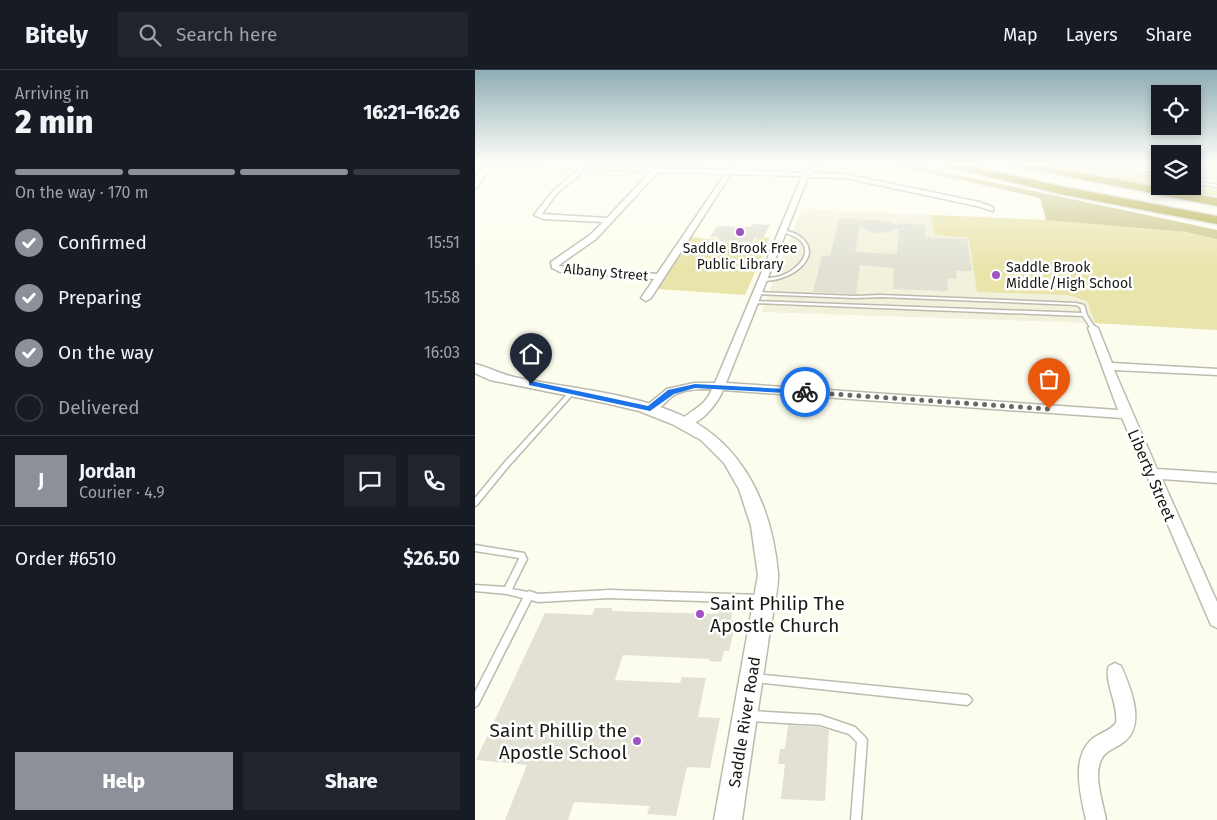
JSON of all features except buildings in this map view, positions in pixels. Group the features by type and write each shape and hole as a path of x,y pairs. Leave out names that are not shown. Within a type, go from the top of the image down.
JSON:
{"highway":[{"path":"1108,199 1217,220"},
{"path":"1152,199 1217,212"},
{"path":"1172,199 1217,208"},
{"path":"1201,199 1217,202"},
{"path":"1170,212 1217,224"}],"street":[{"path":"548,199 538,215 543,217 609,220"},
{"name":"Albany Street","path":"629,199 593,238 556,261 554,266 560,269 660,276"},
{"path":"646,298 711,199"},
{"path":"686,422 703,412 714,399 796,199"},
{"path":"956,199 979,204 990,209"},
{"name":"Liberty Street","path":"1093,328 1126,414 1176,531 1217,620"},
{"path":"1108,366 1217,372"},
{"name":"Saddle River Road","path":"475,368 509,380 573,391 650,409 686,422 715,442 728,455 750,491 759,516 765,544 768,575 728,820"},
{"path":"650,409 671,392 695,386 719,386 1126,414"},
{"path":"1152,474 1217,478"},
{"path":"1095,820 1089,778 1090,760 1098,746 1121,733 1125,725 1125,714 1115,672"}],"lane":[{"path":"762,280 787,275 803,262 807,254 807,247 802,238 796,234 783,231"},
{"path":"757,293 1076,304 1081,306 1093,328"},
{"path":"753,302 1085,315"},
{"path":"475,504 506,465 573,391"},
{"path":"475,548 521,555 523,559 507,591"},
{"path":"475,588 507,591 538,598 609,594 764,599"},
{"path":"475,702 529,595"},
{"path":"751,678 967,700"},
{"path":"745,715 820,720 852,730 862,740 856,820"}],"path":[{"path":"683,250 763,254"}],"shaded area":[{"path":"1040,199 1071,199 1217,230 1217,239 1186,232 1046,220"},
{"name":"Saddle Brook Middle/High School","path":"802,209 1046,220 1217,239 1217,330 1095,323 761,312"},
{"path":"931,215 1046,220 1186,232 1217,239 1217,330 1095,323 1087,301 1068,295 977,292 969,238 935,235"},
{"path":"691,237 715,238 713,243 724,244 725,242 754,243 756,239 770,237 745,295 657,289"}],"way so far":[{"path":"805,392 1049,409"}],"place":[{"name":"Saddle Brook Free Public Library","path":"740,232"},
{"name":"Saddle Brook Middle/High School","path":"996,275"},
{"name":"Saint Philip The Apostle Church","path":"700,614"},
{"name":"Saint Phillip the Apostle School","path":"637,741"}],"route":[{"path":"531,384 573,391 650,409 671,392 695,386 805,392"}]}
